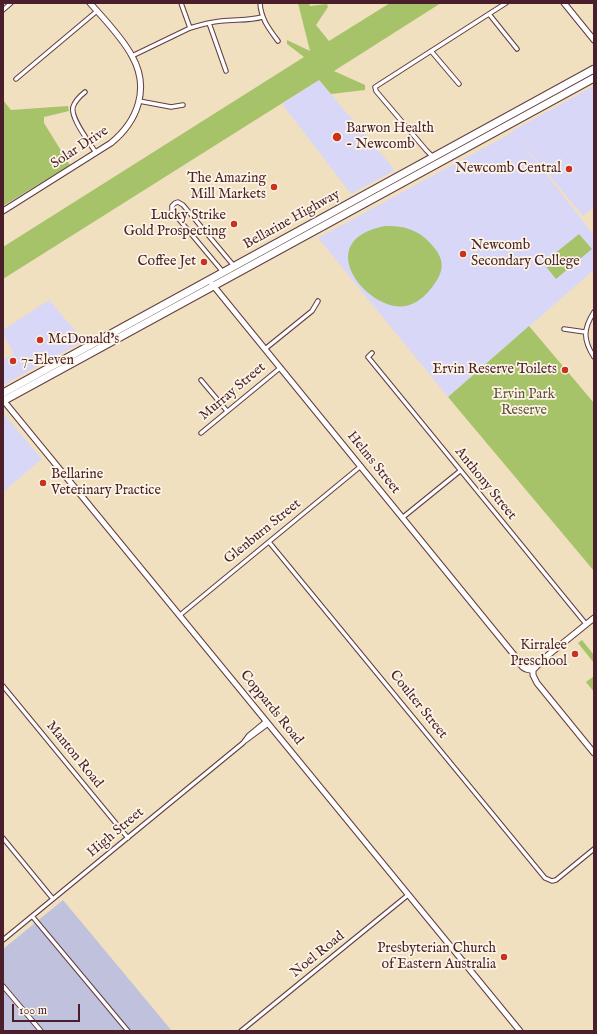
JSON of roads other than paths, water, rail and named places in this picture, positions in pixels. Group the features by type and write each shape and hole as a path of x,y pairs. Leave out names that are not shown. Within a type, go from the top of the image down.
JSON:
{"highway":[{"name":"Bellarine Highway","path":"3,401 211,283 223,272 594,69"},
{"name":"Bellarine Highway","path":"3,393 594,78"}],"street":[{"path":"3,10 12,3"},
{"name":"Solar Drive","path":"3,211 111,143 124,132 133,119 139,101 139,72 132,56 90,3"},
{"path":"180,3 190,28"},
{"path":"260,3 262,18 278,41"},
{"path":"434,157 426,150 376,91 375,87 506,3"},
{"path":"564,3 594,40"},
{"path":"16,79 97,11"},
{"path":"489,14 517,50"},
{"path":"132,56 190,28 222,21 262,18"},
{"path":"209,23 226,71"},
{"path":"431,51 459,84"},
{"path":"85,92 74,104 73,112 76,121 96,152"},
{"path":"139,101 171,107 183,105"},
{"path":"223,272 172,211 172,206 175,203 178,202 183,205 234,266"},
{"name":"Helms Street","path":"211,283 519,661 531,669"},
{"path":"265,349 311,312 318,301"},
{"path":"594,312 589,320 585,332 587,344 594,357"},
{"path":"564,329 585,332"},
{"path":"363,358 368,357 372,353"},
{"name":"Anthony Street","path":"368,357 586,624"},
{"name":"Murray Street","path":"201,433 280,368"},
{"path":"202,380 227,412"},
{"name":"Coppards Road","path":"3,401 520,1031"},
{"name":"Glenburn Street","path":"180,615 360,466"},
{"path":"402,518 460,470"},
{"name":"Coulter Street","path":"269,542 544,877 551,881 556,880 594,849"},
{"path":"594,618 531,669 537,683 594,753"},
{"name":"Manton Road","path":"3,686 128,838"},
{"name":"High Street","path":"3,940 251,737 267,722"},
{"path":"3,838 53,899"},
{"name":"Noel Road","path":"241,1031 408,895"},
{"path":"32,916 128,1031"},
{"path":"3,986 40,1031"}],"place":[{"name":"Barwon Health - Newcomb","path":"337,137"},
{"name":"Newcomb Central","path":"569,169"},
{"name":"The Amazing Mill Markets","path":"274,187"},
{"name":"Lucky Strike Gold Prospecting","path":"234,224"},
{"name":"Newcomb Secondary College","path":"463,254"},
{"name":"Coffee Jet","path":"204,262"},
{"name":"McDonald's","path":"40,340"},
{"name":"7-Eleven","path":"13,361"},
{"name":"Ervin Reserve Toilets","path":"565,370"},
{"name":"Bellarine Veterinary Practice","path":"43,483"},
{"name":"Kirralee Preschool","path":"575,654"},
{"name":"Presbyterian Church of Eastern Australia","path":"504,957"}],"park label":[{"name":"Ervin Park Reserve","path":"524,404"}]}
